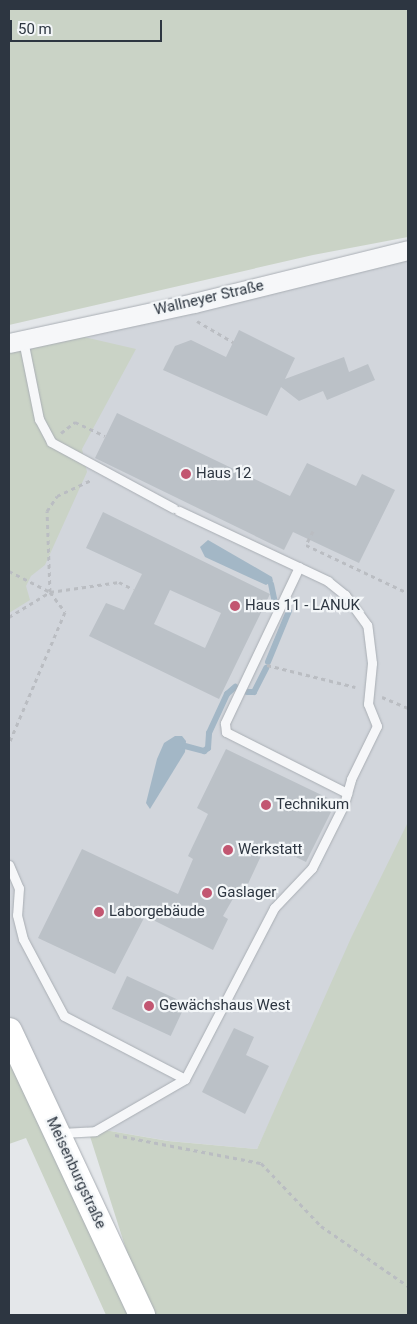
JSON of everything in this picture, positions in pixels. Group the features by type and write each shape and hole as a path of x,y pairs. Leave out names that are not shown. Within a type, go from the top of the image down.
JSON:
{"main road":[{"name":"Meisenburgstraße","path":"9,1031 142,1315"}],"street":[{"name":"Wallneyer Straße","path":"16,341 194,303 408,250"}],"lane":[{"path":"16,341 39,420 51,442 176,510 299,568 345,595 367,625 372,656 368,704 377,726 348,793 312,868 274,908 185,1079 95,1130 58,1133"},
{"path":"299,568 225,723 226,732 348,793"},
{"path":"9,865 19,888 17,915 23,939 64,1016 185,1079"}],"path":[{"path":"220,336 233,342"},
{"path":"51,442 75,422 105,436"},
{"path":"50,592 50,505 58,496 98,477 113,476"},
{"path":"314,531 306,545 408,594"},
{"path":"9,571 50,592 64,612 9,743"},
{"path":"9,617 50,592 119,582 133,589"},
{"path":"254,661 369,691 408,708"},
{"path":"95,1130 261,1163 321,1226 408,1286"}],"shaded area":[{"path":"9,9 408,9 408,237 313,255 9,325"},
{"path":"408,247 408,824 257,1149 169,1141 87,1127 49,1131 9,1044 9,348"},
{"path":"71,334 136,349 82,449 87,472 45,565 31,576 26,586 30,600 9,613 9,352"},
{"path":"408,822 408,1315 147,1315 87,1127 168,1141 257,1149 351,938"},
{"path":"9,1037 140,1315 106,1315 26,1138 9,1144"}],"water":[{"path":"208,540 272,577 273,581 266,585 205,557 200,547"},
{"path":"175,736 182,736 186,741 185,752 150,809 146,803 157,759 164,743"}],"building":[{"path":"239,330 295,358 285,379 344,357 349,372 368,364 375,380 327,400 323,391 299,401 281,387 267,416 163,370 175,346 191,340 226,357"},
{"name":"Haus 12","path":"117,413 290,496 307,463 356,486 362,474 395,490 359,563 293,532 284,550 95,458"},
{"name":"Haus 11 - LANUK","path":"103,512 270,594 219,699 89,636 106,603 124,610 142,574 86,548","holes":["170,590 221,613 205,648 154,624"]},
{"path":"226,749 336,802 306,862 267,843 247,886 242,883 223,916 228,919 213,950 145,916 115,974 38,938 82,849 178,894 193,859 188,856 208,814 197,808"},
{"name":"Gewächshaus West","path":"127,976 186,1003 171,1036 112,1009"},
{"path":"234,1028 254,1037 246,1055 269,1066 245,1114 202,1092"}],"waterway":[{"path":"271,584 275,603"},
{"path":"268,662 289,611"},
{"path":"247,692 254,692 266,668"},
{"path":"185,746 204,751 208,748 209,733 227,694 235,687"}],"place":[{"name":"Haus 12","path":"186,474"},
{"name":"Haus 11 - LANUK","path":"235,606"},
{"name":"Technikum","path":"266,805"},
{"name":"Werkstatt","path":"228,850"},
{"name":"Gaslager","path":"207,893"},
{"name":"Laborgebäude","path":"99,912"},
{"name":"Gewächshaus West","path":"149,1006"}]}
